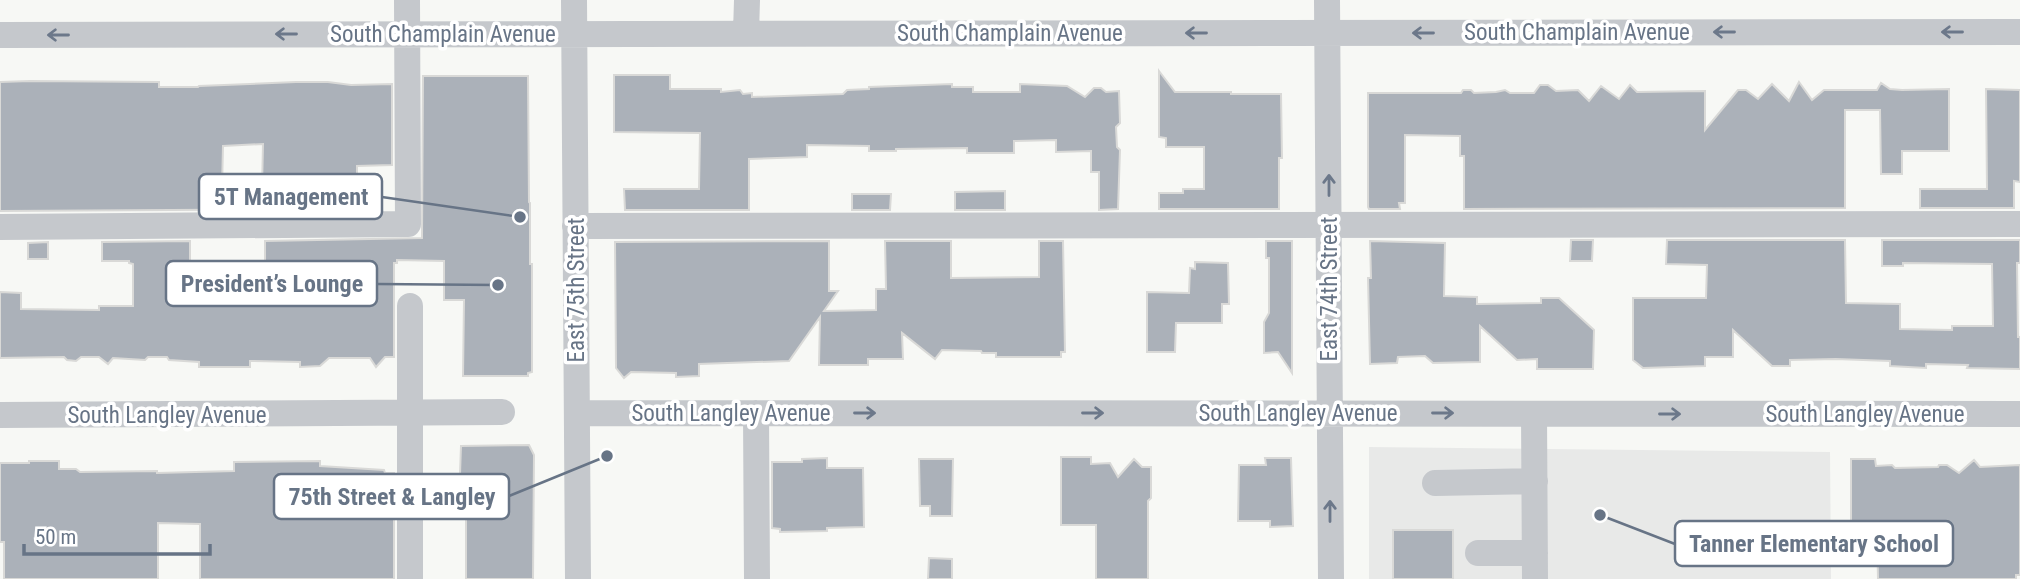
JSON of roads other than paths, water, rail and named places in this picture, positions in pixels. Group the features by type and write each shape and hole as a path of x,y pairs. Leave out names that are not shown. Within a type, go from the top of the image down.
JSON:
{"street":[{"path":"0,227 408,224 407,0"},
{"name":"East 75th Street","path":"574,0 578,579"},
{"path":"746,33 747,0"},
{"name":"East 74th Street","path":"1327,0 1331,579"},
{"name":"South Champlain Avenue","path":"0,35 2020,32"},
{"path":"575,226 2020,224"},
{"path":"410,306 410,579"},
{"name":"South Langley Avenue","path":"0,415 502,412"},
{"name":"South Langley Avenue","path":"577,413 2020,414"},
{"path":"756,413 757,579"},
{"path":"1478,553 1535,566 1534,414"},
{"path":"1435,483 1535,481"}],"place":[{"name":"5T Management","path":"520,217"},
{"name":"President’s Lounge","path":"498,285"},
{"name":"75th Street & Langley","path":"607,456"},
{"name":"Tanner Elementary School","path":"1600,515"}]}
